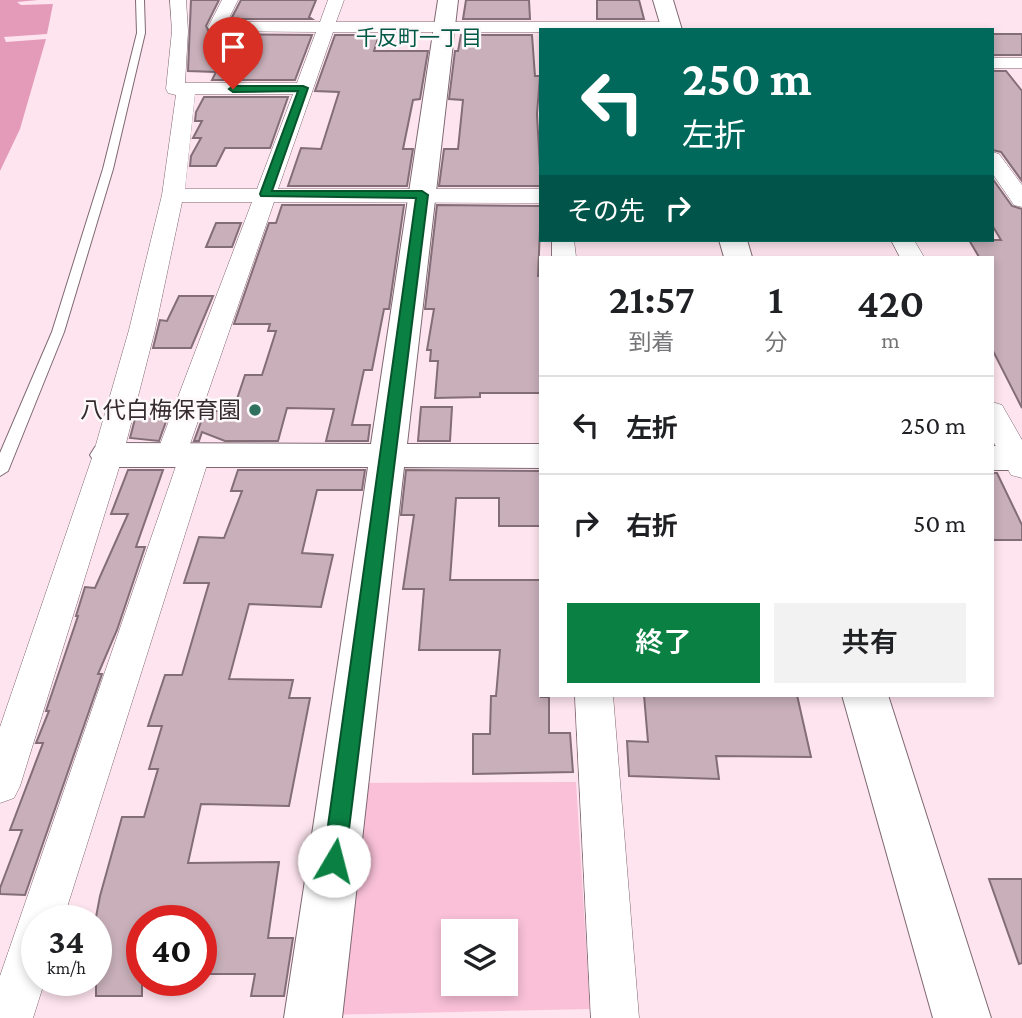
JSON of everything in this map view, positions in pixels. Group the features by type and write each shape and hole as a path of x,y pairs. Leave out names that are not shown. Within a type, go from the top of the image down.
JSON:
{"street":[{"path":"178,0 198,29"},
{"path":"230,0 198,29 174,89 303,88"},
{"path":"46,905 265,194 336,0"},
{"path":"198,29 327,27 446,14 546,23 672,28 663,0"},
{"path":"313,1018 446,14"},
{"path":"994,63 1022,63"},
{"path":"0,786 108,455 142,330 173,195 187,89"},
{"path":"994,161 1021,198"},
{"path":"173,195 539,196"},
{"path":"994,196 1021,198"},
{"path":"994,416 1013,460"},
{"path":"108,455 539,456"},
{"path":"594,697 615,1018"},
{"path":"866,697 962,1018"},
{"path":"9,1018 21,982"}],"lane":[{"path":"0,471 58,332 108,169 141,33 140,0"}],"shaded area":[{"path":"0,0 38,0 17,2 21,5 53,4 47,34 4,37 6,42 46,39 20,129 0,171"},
{"path":"576,782 590,1009 325,1015 348,783"}],"building":[{"path":"191,0 219,0 206,26 210,34 312,35 295,80 212,80 216,72 188,71"},
{"path":"241,0 316,0 309,17 312,19 231,19"},
{"path":"466,0 529,0 530,19 463,19"},
{"path":"597,0 639,0 644,19 597,19"},
{"path":"994,34 1022,34 1022,55 994,55"},
{"path":"335,35 379,35 374,51 428,51 420,99 413,100 403,149 413,149 407,186 288,186 301,148 321,149 339,92 315,91"},
{"path":"461,35 532,35 535,76 539,76 539,186 439,186 444,149 458,149 463,100 449,99 455,51 458,51"},
{"path":"994,71 1006,71 1022,91 1022,181 1001,152 994,150"},
{"path":"204,97 288,97 270,148 225,148 216,166 190,166 191,156 201,138 193,138 202,121 195,121 196,112"},
{"path":"994,181 1012,206 1022,209 1022,408 994,353 994,256 978,256 970,242 1001,240 994,228"},
{"path":"282,205 404,205 389,309 384,309 372,370 364,370 352,425 370,425 368,441 326,441 334,409 287,408 278,441 225,441 202,432 199,441 194,441 205,411 233,411 245,375 262,375 276,331 268,331 270,324 234,324 269,223 276,223"},
{"path":"437,205 539,206 539,393 480,393 480,397 435,398 438,361 430,361 431,350 427,350 434,309 425,309"},
{"path":"216,223 241,223 232,247 206,247"},
{"path":"179,296 213,296 191,348 153,348 160,320 167,321"},
{"path":"421,407 452,407 450,441 418,441"},
{"path":"136,415 168,416 159,441 130,438"},
{"path":"128,470 163,470 136,547 145,547 117,630 98,674 102,674 25,895 0,894 22,830 10,830 43,743 36,743 49,711 46,711 85,587 95,588 128,514 111,514"},
{"path":"238,470 365,470 362,490 317,490 302,553 333,555 321,607 249,604 229,679 293,680 289,698 310,698 289,806 201,804 188,863 279,862 268,938 293,938 284,996 251,996 255,974 217,974 217,905 126,905 126,996 112,996 112,905 98,905 100,896 122,817 144,817 158,769 149,769 162,726 148,726 165,675 182,675 209,583 184,583 199,537 224,538 242,491 231,491"},
{"path":"406,470 539,471 539,526 499,526 499,498 456,498 450,580 539,580 539,697 549,697 549,733 570,733 573,772 473,774 473,734 490,734 491,696 496,696 500,650 419,650 424,589 403,589 414,515 401,515"},
{"path":"994,473 997,473 1022,525 1022,540 994,540"},
{"path":"644,697 797,697 811,757 716,756 719,779 629,776 627,741 648,742"},
{"path":"989,879 1022,879 1022,963 1019,964"}],"place":[{"name":"八代白梅保育園","path":"255,410"}],"district":[{"name":"千反町一丁目","path":"419,38"}],"route":[{"path":"233,89 303,88 265,194 422,195 334,861"}]}
